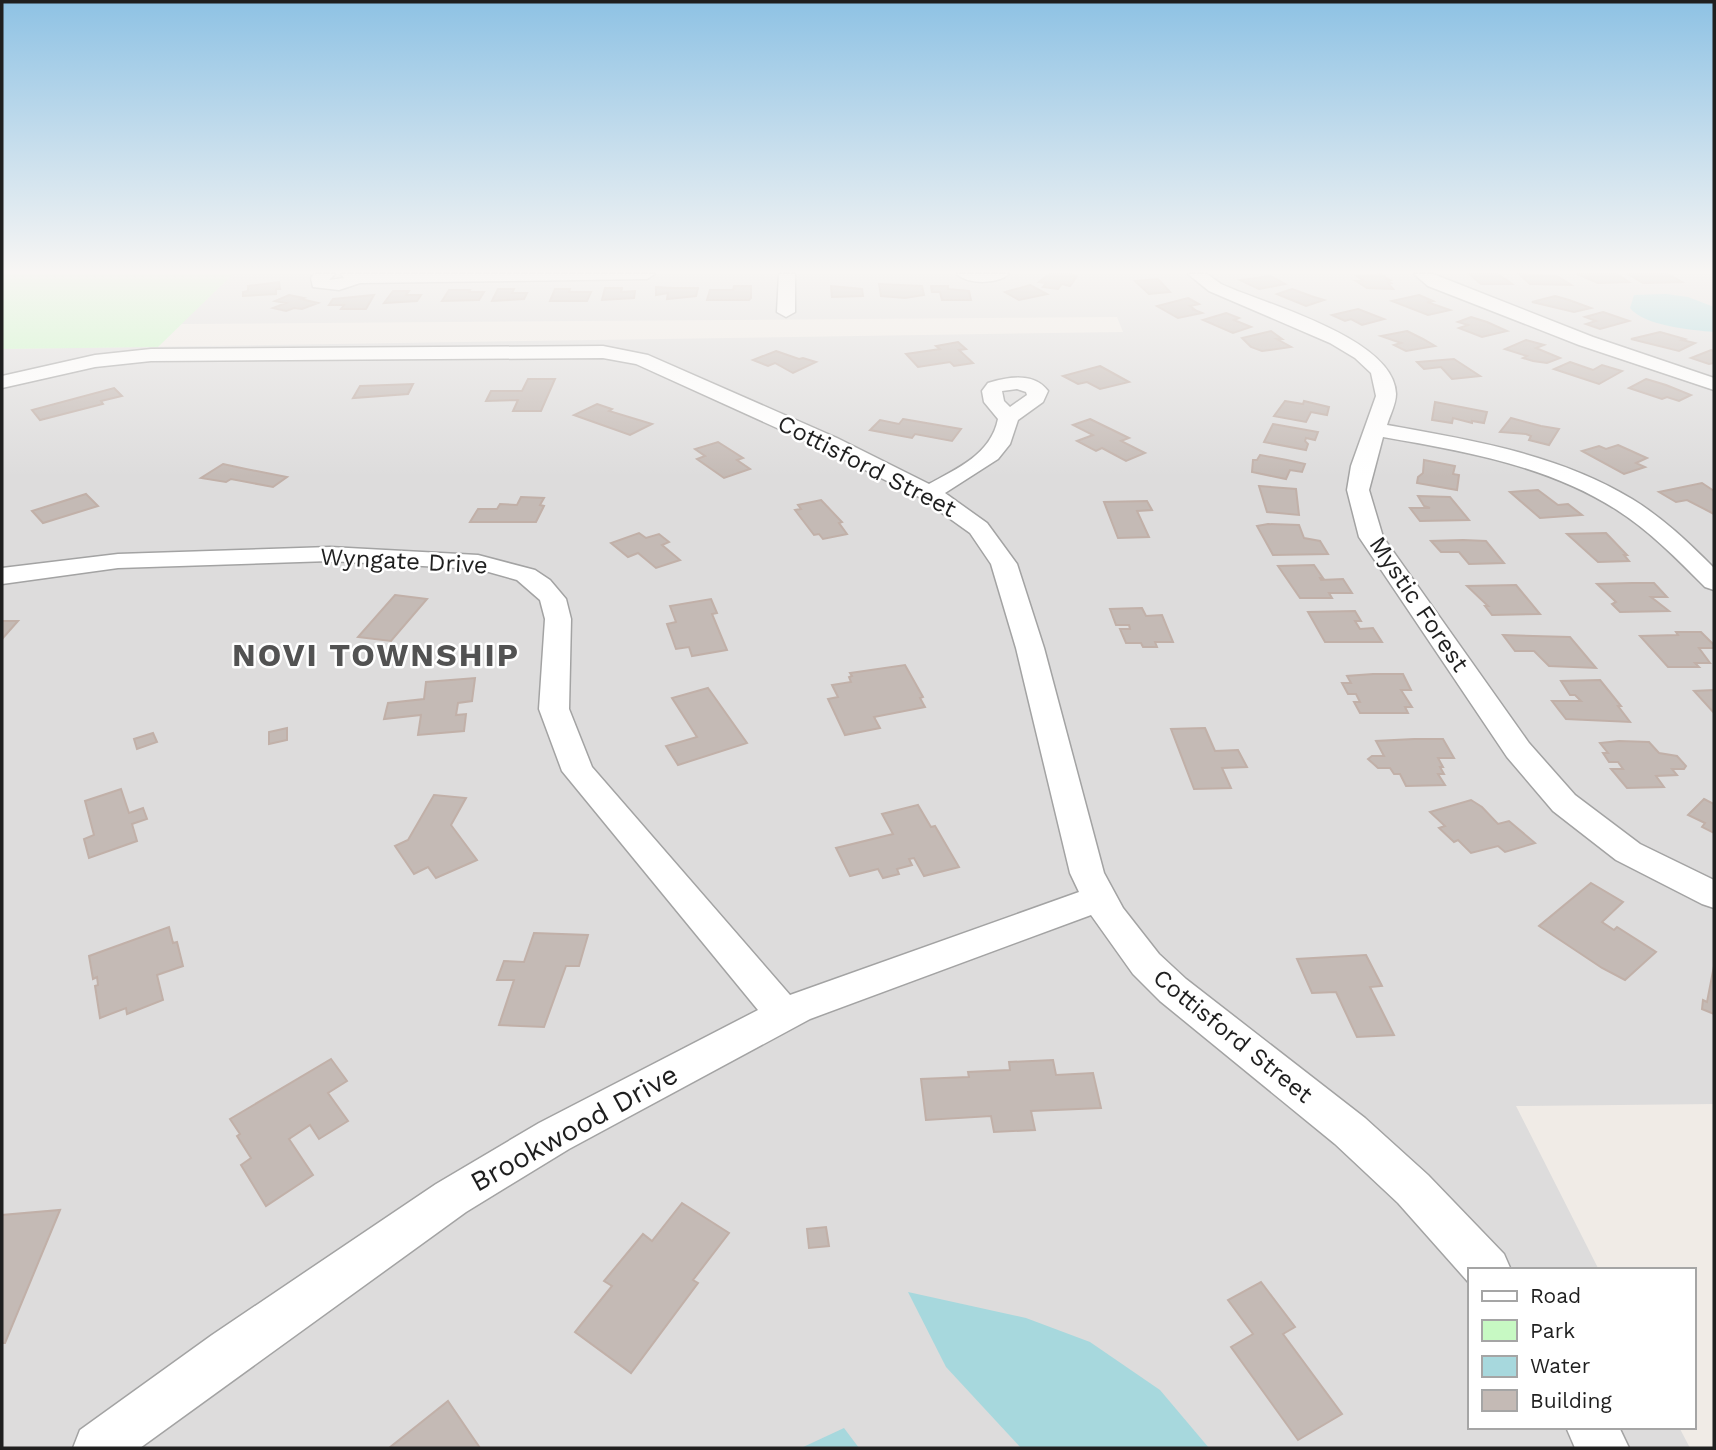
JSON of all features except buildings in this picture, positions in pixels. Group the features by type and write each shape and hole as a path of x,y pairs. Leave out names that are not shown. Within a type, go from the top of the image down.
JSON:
{"street":[{"name":"Mystic Forest","path":"1344,342 1367,358 1380,373 1387,391 1357,489 1371,537 1518,750 1564,803 1623,848 1714,895"},
{"path":"1588,342 1714,384"},
{"name":"Cottisford Street","path":"2,382 95,361 150,355 603,352 641,359 698,383 929,492 979,528 1004,564 1030,648 1087,873 1099,898 1146,964 1173,990 1350,1131 1413,1189 1486,1268"},
{"path":"929,492 982,461 999,445 1007,428 1007,418"},
{"path":"1375,429 1504,454 1567,475 1601,491 1655,526 1714,582"},
{"name":"Wyngate Drive","path":"2,576 118,561 330,554 478,562 526,575 541,585 553,598 558,619 554,709 578,771 723,946 784,1014"},
{"name":"Brookwood Drive","path":"98,1448 229,1352 450,1198 554,1136 784,1014 990,935 1099,898"},
{"path":"1592,1429 1603,1448"}],"shaded area":[{"path":"486,342 1714,342 1714,1104 1516,1106 1598,1268 1468,1268 1468,1429 1680,1429 1690,1448 2,1448 2,349"}],"green space":[{"path":"2,342 163,342 158,347 2,349"}],"water":[{"path":"908,1292 1026,1318 1090,1342 1160,1390 1209,1448 1021,1448 946,1367"},
{"path":"844,1428 859,1448 801,1448"}],"district":[{"name":"NOVI TOWNSHIP","path":"376,655"}]}
